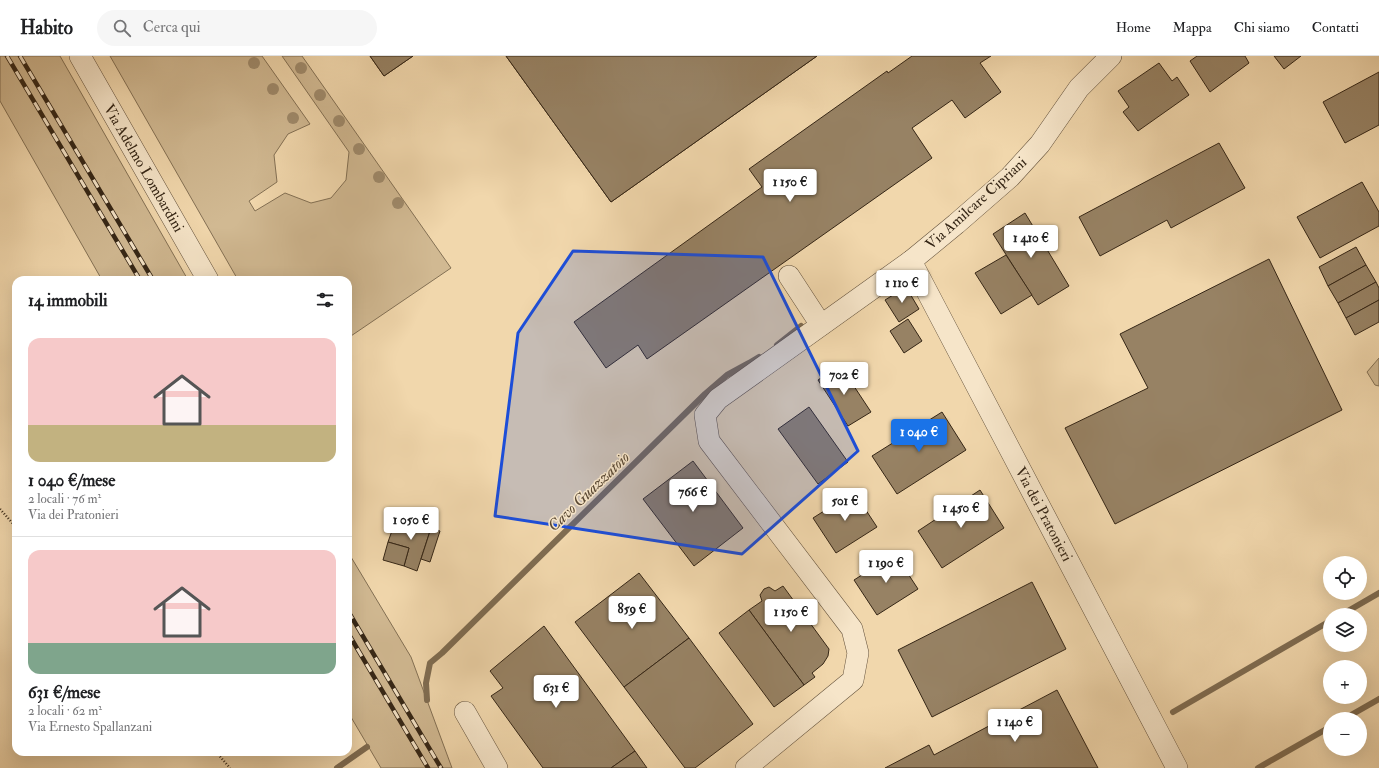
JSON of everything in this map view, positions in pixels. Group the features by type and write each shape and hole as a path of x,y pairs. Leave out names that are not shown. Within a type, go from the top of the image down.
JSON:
{"street":[{"name":"Via Adelmo Lombardini","path":"80,56 206,276"},
{"name":"Via Amilcare Cipriani","path":"746,768 853,680 858,653 852,629 709,441 705,415 718,398 911,261 1010,177 1040,144 1079,88 1112,56"},
{"name":"Via dei Pratonieri","path":"911,261 1177,768"},
{"path":"789,276 821,325"},
{"path":"466,712 497,768"}],"path":[{"path":"0,509 12,522"},
{"path":"220,756 230,768"}],"highlighted area":[{"path":"573,251 763,257 858,451 742,554 495,516 518,333"}],"shaded area":[{"path":"0,56 60,56 186,276 100,276 0,101"},
{"path":"110,56 262,56 310,124 288,134 274,155 277,182 249,201 255,211 285,193 311,203 331,198 346,180 349,152 282,56 302,56 451,268 352,335 352,276 236,276"},
{"path":"1379,358 1379,386 1375,385 1367,372"},
{"path":"352,559 411,657 452,768 381,768 352,719"}],"building":[{"path":"370,56 413,56 384,76"},
{"path":"370,56 413,56 384,76"},
{"path":"506,56 817,56 611,202"},
{"path":"506,56 817,56 611,202"},
{"path":"912,56 991,56 980,63 1001,92 965,118 952,100 912,128 932,158 647,359 638,345 606,368 574,322 762,187 749,169 887,71 888,73"},
{"path":"1197,56 1245,56 1249,63 1210,92 1190,61"},
{"path":"1274,56 1301,56 1284,69"},
{"path":"1159,63 1172,81 1177,77 1189,95 1138,131 1123,112 1129,107 1118,91"},
{"path":"1379,72 1379,125 1345,143 1323,102"},
{"path":"1219,143 1245,188 1171,228 1167,220 1100,256 1079,217"},
{"path":"1362,182 1379,212 1379,226 1320,258 1297,217"},
{"path":"1025,213 1069,286 1038,305 993,234"},
{"path":"1356,247 1366,265 1328,286 1319,267"},
{"path":"1006,255 1032,295 1001,314 975,273"},
{"path":"1269,259 1342,410 1115,524 1065,428 1148,388 1120,334"},
{"path":"1366,265 1376,282 1338,303 1328,286"},
{"path":"1376,282 1379,288 1379,300 1346,318 1338,303"},
{"path":"906,287 919,309 899,322 885,300"},
{"path":"1379,300 1379,322 1355,335 1346,318"},
{"path":"908,319 922,341 904,353 890,331"},
{"path":"840,365 871,412 848,426 818,380"},
{"path":"809,407 848,462 818,484 778,429"},
{"path":"942,412 966,450 897,494 872,456"},
{"path":"693,461 743,528 694,566 643,499"},
{"path":"980,490 1004,528 942,568 918,531"},
{"path":"854,492 877,527 836,553 813,518"},
{"path":"400,518 431,528 417,571 404,566 409,548 388,542 394,525 397,526"},
{"path":"431,528 440,531 430,562 421,559"},
{"path":"388,542 409,548 404,566 383,560"},
{"path":"895,554 918,589 877,615 854,580"},
{"path":"639,573 689,638 624,687 575,622"},
{"path":"1032,582 1066,649 932,717 898,650"},
{"path":"783,586 829,649 828,656 823,664 812,673 815,677 804,685 749,610 762,601 760,595 764,589 769,587 775,591"},
{"path":"749,610 804,685 774,707 719,633"},
{"path":"544,626 635,751 611,768 543,768 491,696 503,688 490,671"},
{"path":"689,638 753,724 695,768 685,768 624,687"},
{"path":"1057,690 1098,768 885,768 929,745 934,755"},
{"path":"635,751 647,768 611,768"}],"waterway":[{"name":"Cavo Guazzatoio","path":"777,345 801,326"},
{"name":"Cavo Guazzatoio","path":"427,700 426,683 430,663 442,653 705,394 727,375 759,357"},
{"path":"1353,608 1379,593"},
{"path":"1173,712 1323,625"},
{"path":"1356,712 1379,699"},
{"path":"1258,768 1323,731"},
{"name":"Cavo Guazzatoio","path":"337,768 367,747"}],"railway":[{"path":"7,56 138,276"},
{"path":"20,56 151,276"},
{"path":"352,618 441,768"},
{"path":"352,640 428,768"}]}
